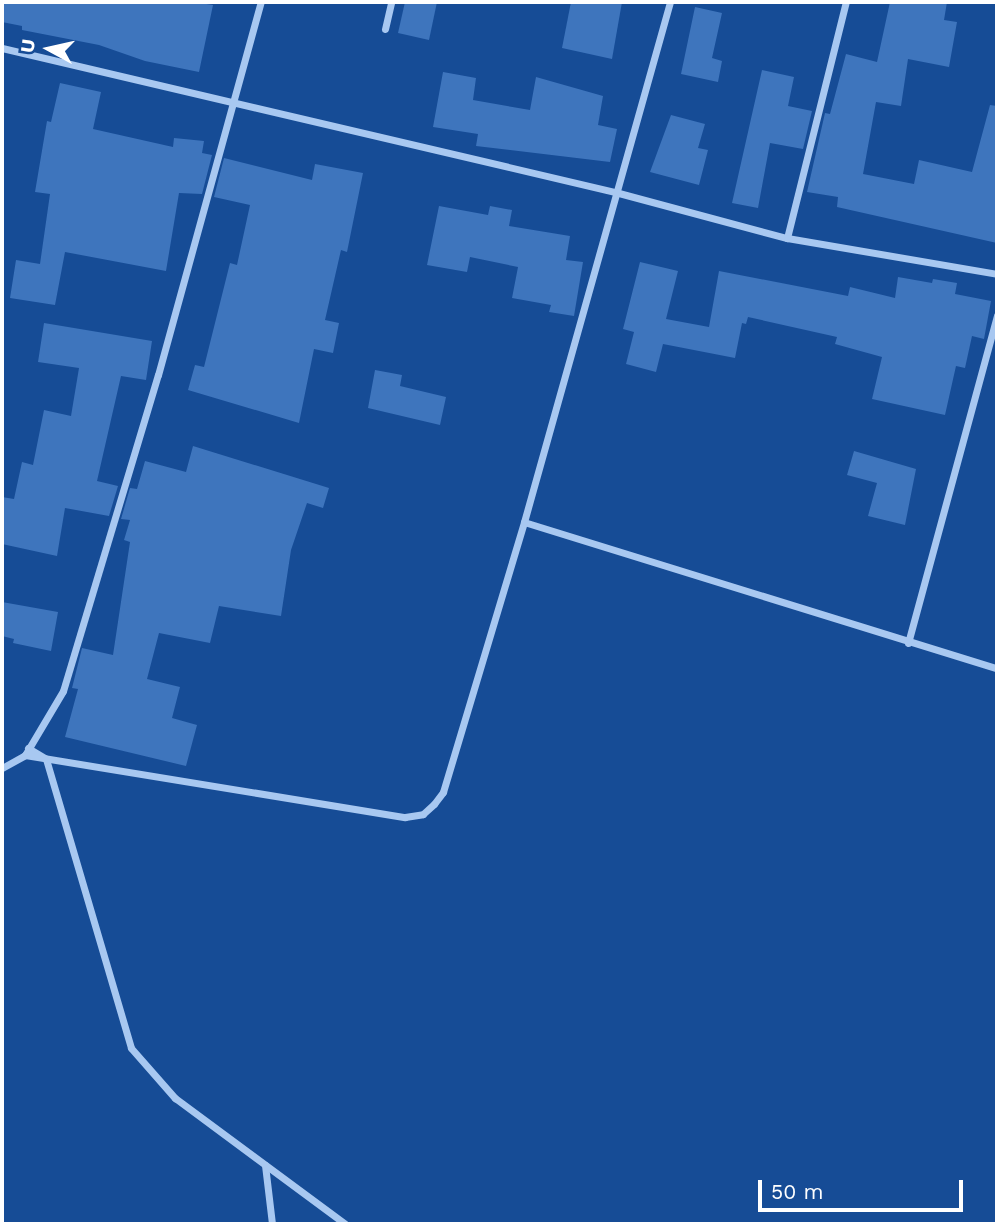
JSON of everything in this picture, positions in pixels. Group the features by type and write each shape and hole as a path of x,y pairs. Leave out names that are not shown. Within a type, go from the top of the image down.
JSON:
{"street":[{"path":"2,768 27,752 63,691 158,375 261,2"},
{"path":"385,29 391,2"},
{"path":"27,752 46,759 405,817 423,814 443,792 524,522 670,2"},
{"path":"787,237 846,2"},
{"path":"2,48 615,192 787,237 997,275"},
{"path":"908,643 997,315"},
{"path":"524,522 908,643 997,668"},
{"path":"46,759 131,1048 175,1098 345,1224"},
{"path":"265,1165 272,1224"}],"building":[{"path":"2,2 193,2 213,5 199,72 145,61 99,45 22,30 22,26 2,22"},
{"path":"405,2 437,2 429,40 398,33"},
{"path":"571,2 622,2 612,59 562,48"},
{"path":"890,2 947,2 944,20 957,22 949,67 908,59 901,106 876,102 863,174 914,184 919,160 972,172 990,105 997,106 997,243 837,207 838,197 807,192 825,113 830,114 846,54 877,62"},
{"path":"695,7 722,13 712,58 722,61 718,82 681,74"},
{"path":"762,70 794,77 788,106 812,111 803,149 770,143 758,208 732,203"},
{"path":"443,72 476,78 473,100 530,110 536,77 603,96 598,125 617,129 610,162 476,146 478,134 433,127"},
{"path":"60,83 101,92 93,129 173,147 174,138 204,141 202,153 212,155 202,194 179,193 166,271 65,252 55,305 10,298 16,260 40,264 50,194 35,192 47,121 51,122"},
{"path":"671,115 705,124 698,148 708,150 699,185 650,172"},
{"path":"224,158 312,180 315,164 363,173 347,252 341,250 325,320 339,323 333,353 314,349 299,423 188,390 195,365 204,367 230,263 237,265 250,205 214,197"},
{"path":"439,206 488,215 490,206 512,210 509,226 570,236 566,260 583,262 574,316 549,312 551,305 512,298 518,267 470,257 467,272 427,265"},
{"path":"640,262 678,271 666,319 709,327 719,271 848,296 850,287 895,298 898,277 932,283 933,279 957,283 955,294 991,301 984,339 972,336 965,368 956,366 945,415 872,399 882,357 835,344 837,337 748,317 746,324 742,323 735,358 663,344 656,372 626,364 634,332 623,329"},
{"path":"44,323 152,341 146,380 121,376 97,481 118,486 109,516 65,508 57,556 2,544 2,497 14,499 22,462 33,465 44,410 71,416 79,368 38,362"},
{"path":"375,370 402,375 400,386 446,397 440,425 368,408"},
{"path":"193,446 329,488 323,508 307,503 291,550 281,616 219,606 210,643 159,633 147,679 180,687 172,718 197,725 186,766 65,737 78,689 72,688 82,648 113,655 130,542 124,540 130,520 121,519 130,488 137,489 145,461 186,472"},
{"path":"854,451 916,469 905,525 868,516 877,483 847,475"},
{"path":"2,602 58,612 51,651 13,643 14,639 2,636"}]}
